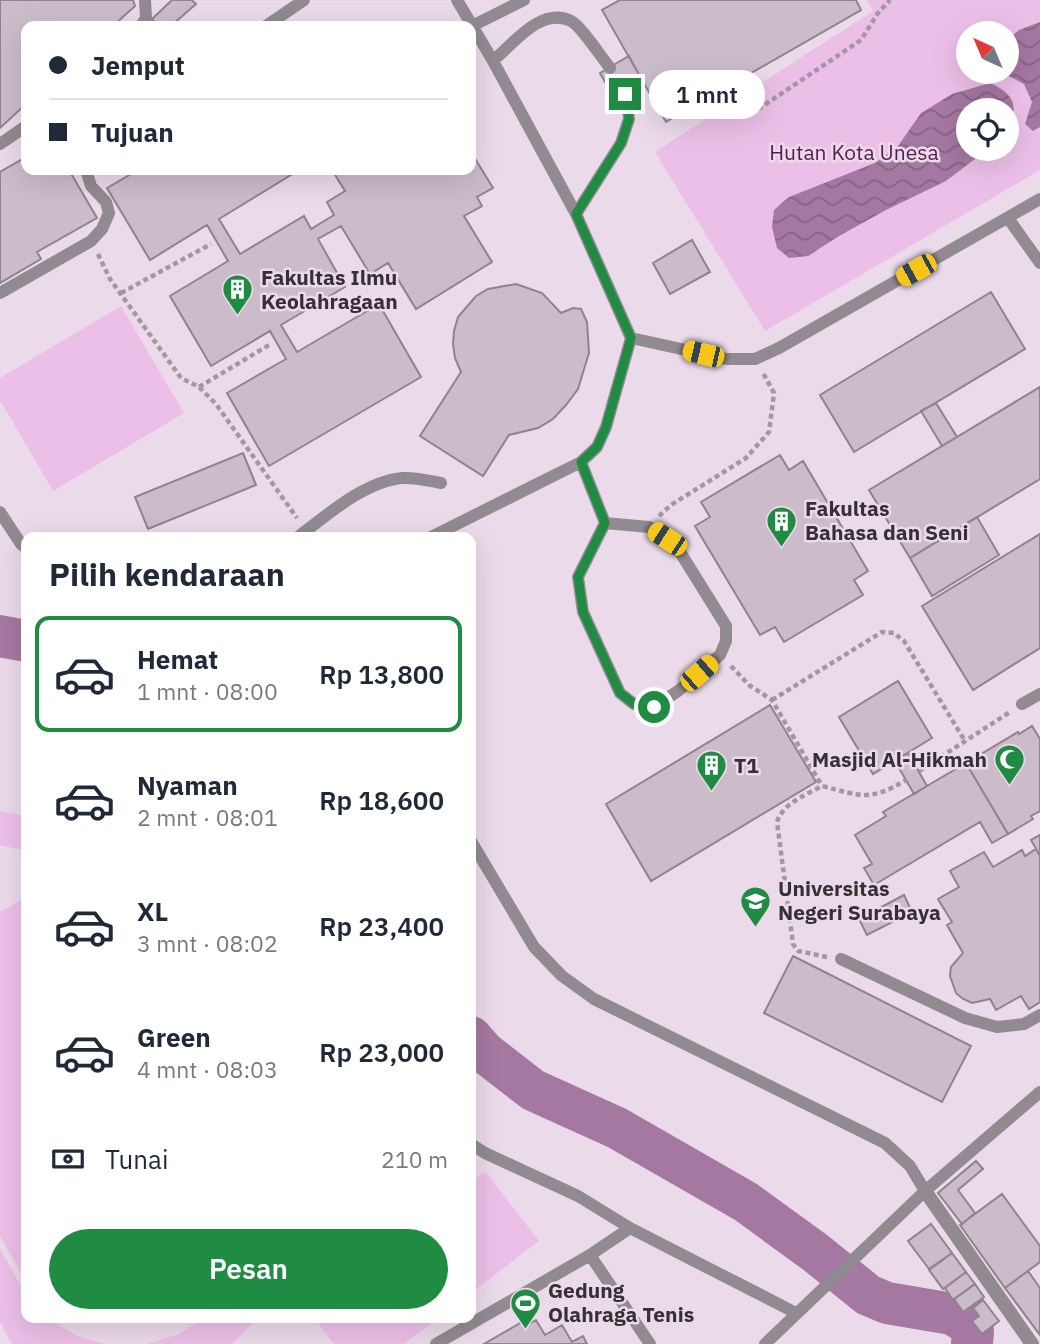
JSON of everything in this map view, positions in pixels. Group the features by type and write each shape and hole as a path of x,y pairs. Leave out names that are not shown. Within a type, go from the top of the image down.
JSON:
{"street":[{"path":"925,1191 1032,1344"}],"lane":[{"path":"144,21 145,0"},
{"path":"272,21 304,0"},
{"path":"457,0 469,21"},
{"path":"476,24 524,0"},
{"path":"493,61 534,24 554,17 573,21 610,68"},
{"path":"440,532 581,462 597,447 606,427 631,338 576,214 476,33"},
{"path":"576,214 621,143 629,119 625,94"},
{"path":"0,144 21,129"},
{"path":"0,293 91,241 102,229 109,213 106,202 91,186 88,175"},
{"path":"631,338 727,359 755,359 1040,199"},
{"path":"1007,218 1040,263"},
{"path":"581,462 605,523 578,577 583,612 620,693 634,704 654,707 678,691 720,655 726,641 726,626 680,552 667,539 649,527 605,523"},
{"path":"306,532 369,488 403,478 441,483"},
{"path":"0,512 21,544"},
{"path":"1023,704 1040,694"},
{"path":"476,850 534,947 562,976 594,999 885,1143 909,1167 925,1191"},
{"path":"841,959 965,1018 997,1027 1024,1024 1040,1015"},
{"path":"765,1344 925,1191 1040,1092"},
{"path":"476,1147 578,1196 630,1228 796,1313"},
{"path":"476,1321 590,1255 630,1228"},
{"path":"590,1255 650,1344"},
{"path":"436,1344 472,1323"}],"path":[{"path":"751,114 861,40 890,0"},
{"path":"91,241 110,279 181,378 199,387 216,404 302,532"},
{"path":"121,293 211,244"},
{"path":"199,387 269,345"},
{"path":"649,527 671,505 746,458 769,432 774,393 755,359"},
{"path":"772,700 882,632 894,633 904,640 965,741"},
{"path":"720,655 749,685 772,700 822,786"},
{"path":"919,771 1023,704"},
{"path":"841,959 798,951 793,944 777,822 779,814 788,805 822,786 862,796 883,794 906,780"}],"green space":[{"name":"Hutan Kota Unesa","path":"867,0 1040,0 1040,170 765,331 655,152 873,11"},
{"path":"121,306 184,413 53,491 0,400 0,378"},
{"path":"0,811 21,815 21,850 0,845"},
{"path":"21,900 21,1273 0,1236 0,912"},
{"path":"485,1171 539,1241 476,1289 476,1179"},
{"path":"0,1249 21,1286 21,1323 55,1323 79,1337 105,1344 12,1344 0,1322"},
{"path":"197,1323 252,1323 232,1344 147,1344 179,1334"},
{"path":"318,1323 431,1323 404,1344 334,1344"}],"water":[{"path":"1040,22 1040,127 1033,131 1025,124 1032,102 1024,84 1019,81 1019,30"},
{"path":"992,84 1011,98 956,98 956,161 972,161 946,181 886,210 808,256 789,258 777,248 772,227 774,210 789,197 875,163 898,146 921,113 952,94"}],"building":[{"path":"0,0 133,0 135,6 118,21 21,21 21,109 0,128"},
{"path":"172,0 192,0 196,4 177,21 152,19"},
{"path":"620,0 856,0 861,10 666,122 602,10"},
{"path":"629,56 644,84 615,100 600,73"},
{"path":"21,160 21,175 72,175 97,218 37,252 41,259 0,283 0,172"},
{"name":"Fakultas Ilmu Keolahragaan","path":"476,160 493,188 477,197 482,206 464,216 492,262 416,309 388,263 370,274 341,226 318,239 345,287 281,325 297,352 379,304 421,377 269,466 227,393 286,359 270,331 211,366 170,296 228,261 207,225 150,260 107,188 129,175 291,175 219,219 240,254 304,216 311,229 334,215 327,202 345,191 335,175 476,175"},
{"path":"692,240 710,272 670,294 653,263"},
{"path":"516,284 542,293 561,313 573,308 581,309 587,322 589,353 578,389 566,405 553,419 538,428 509,435 483,476 420,436 461,372 453,344 458,317 476,296 488,289"},
{"path":"991,292 1025,349 854,452 820,395"},
{"path":"1040,387 1040,479 910,558 869,490"},
{"path":"936,403 957,437 942,446 921,411"},
{"path":"243,453 256,485 148,529 135,497"},
{"name":"Fakultas Bahasa dan Seni","path":"780,455 789,470 803,461 868,571 854,580 863,595 784,642 775,627 760,635 695,526 710,517 701,502"},
{"path":"977,517 999,555 932,596 910,558"},
{"path":"1040,534 1040,648 973,690 922,606"},
{"path":"898,681 932,738 873,774 839,717"},
{"name":"T1","path":"770,705 816,782 651,881 606,804"},
{"name":"Masjid Al-Hikmah","path":"1032,726 1040,739 1040,811 1031,816 1033,819 1008,834 966,763"},
{"path":"908,753 927,786 914,794 895,761"},
{"path":"966,763 1008,834 992,843 980,822 874,885 864,868 872,864 855,835 886,816 883,812"},
{"path":"1040,835 1040,856 1031,840"},
{"path":"1036,849 1040,856 1040,1002 1029,1009 1021,996 996,1010 990,999 972,1003 963,999 956,993 950,976 951,967 963,953 947,925 952,922 938,899 959,887 950,871 984,852 993,867 1022,850 1025,856"},
{"path":"904,895 912,912 867,935 859,919"},
{"path":"793,956 971,1046 942,1102 764,1013"},
{"path":"976,1161 983,1169 958,1190 975,1213 962,1224 938,1193"},
{"path":"1002,1194 1040,1246 1040,1262 1005,1288 960,1225"},
{"path":"931,1224 952,1253 929,1269 908,1241"},
{"path":"952,1253 966,1272 943,1289 929,1270"},
{"path":"1028,1271 1040,1288 1040,1335 1005,1288"},
{"path":"966,1272 975,1284 953,1300 945,1288"},
{"path":"975,1284 984,1297 963,1312 954,1299"},
{"path":"983,1300 999,1321 982,1334 972,1321 979,1316 973,1308"},
{"name":"Gedung Olahraga Tenis","path":"527,1319 529,1324 536,1320 545,1335 562,1325 572,1342 583,1336 587,1344 484,1344"}],"waterway":[{"path":"0,636 21,640"},
{"path":"476,1043 533,1090 617,1128 746,1202 868,1295 887,1303 952,1314 964,1321 973,1331 972,1344"}],"place":[{"name":"Fakultas Ilmu Keolahragaan","path":"238,317"},
{"name":"Fakultas Bahasa dan Seni","path":"782,548"},
{"name":"Masjid Al-Hikmah","path":"1010,787"},
{"name":"T1","path":"711,793"},
{"name":"Universitas Negeri Surabaya","path":"755,928"},
{"name":"Gedung Olahraga Tenis","path":"525,1330"}],"route":[{"path":"625,94 629,119 621,143 576,214 631,338 606,427 597,447 581,462 605,523 578,577 583,612 620,693 634,704 654,707"}]}
